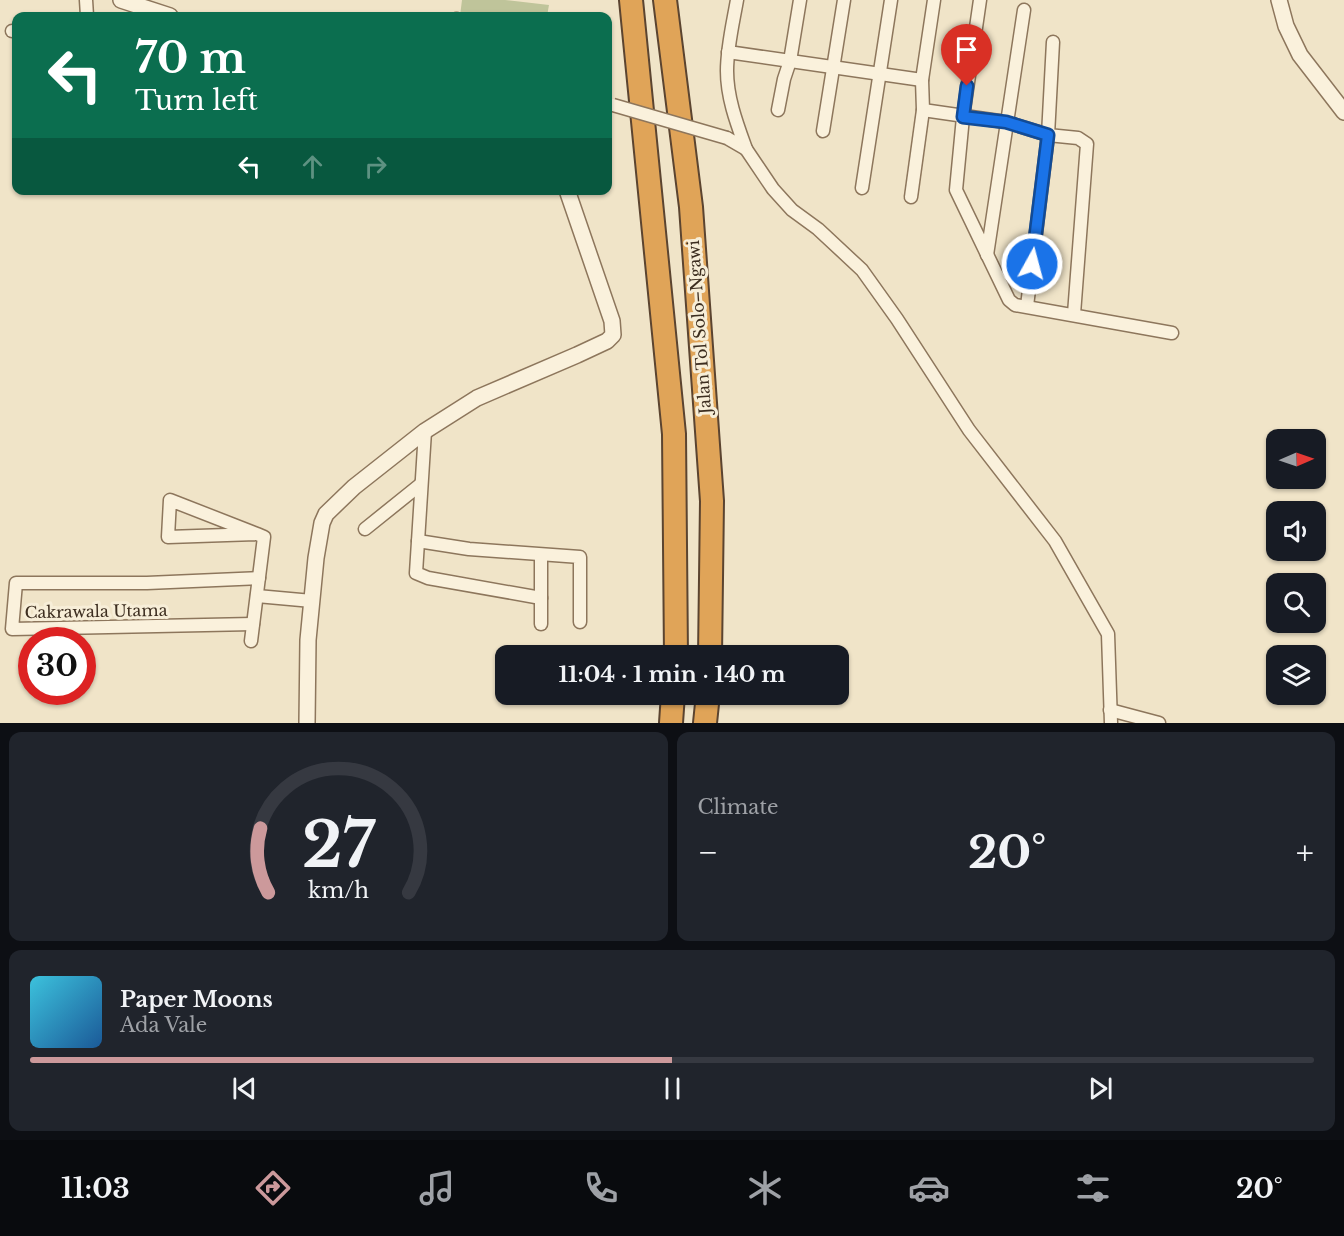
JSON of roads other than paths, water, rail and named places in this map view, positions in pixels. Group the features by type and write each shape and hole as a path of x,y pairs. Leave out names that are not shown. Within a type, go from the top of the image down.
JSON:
{"highway":[{"name":"Jalan Tol Solo–Ngawi","path":"631,0 674,434 676,645"},
{"name":"Jalan Tol Solo–Ngawi","path":"665,0 690,207 712,501 710,645"},
{"path":"671,723 673,705"},
{"path":"705,723 707,705"}],"street":[{"path":"121,0 158,12"},
{"path":"737,0 728,52 728,88 746,149 773,189 792,210 818,229 862,270 897,319 969,430 1055,541 1108,634 1111,723"},
{"path":"778,110 790,61 800,0"},
{"path":"823,131 844,0"},
{"path":"862,188 891,0"},
{"path":"911,197 923,110 922,80 934,0"},
{"path":"980,0 963,117 956,190 1011,302 1172,333"},
{"path":"1279,0 1287,26 1300,55 1344,112"},
{"path":"987,255 1024,10"},
{"path":"1027,306 1048,135 1053,42"},
{"path":"728,52 922,80"},
{"path":"612,105 727,138 746,149"},
{"path":"923,110 1006,122 1048,135 1078,138 1087,144 1074,314"},
{"path":"307,723 308,640 320,534 326,514 354,487 424,431 477,398 577,355 607,341 613,335 612,321 569,195"},
{"path":"424,431 416,573 421,576 541,598"},
{"path":"365,529 421,484"},
{"path":"251,641 264,537 257,534 235,525 170,500 168,537 257,534"},
{"path":"418,541 469,549 580,557 580,622"},
{"path":"541,555 541,624"},
{"name":"Cakrawala Utama","path":"253,624 12,629 16,583 147,583 259,578"},
{"path":"257,596 312,601"},
{"path":"1110,710 1159,723"}]}
